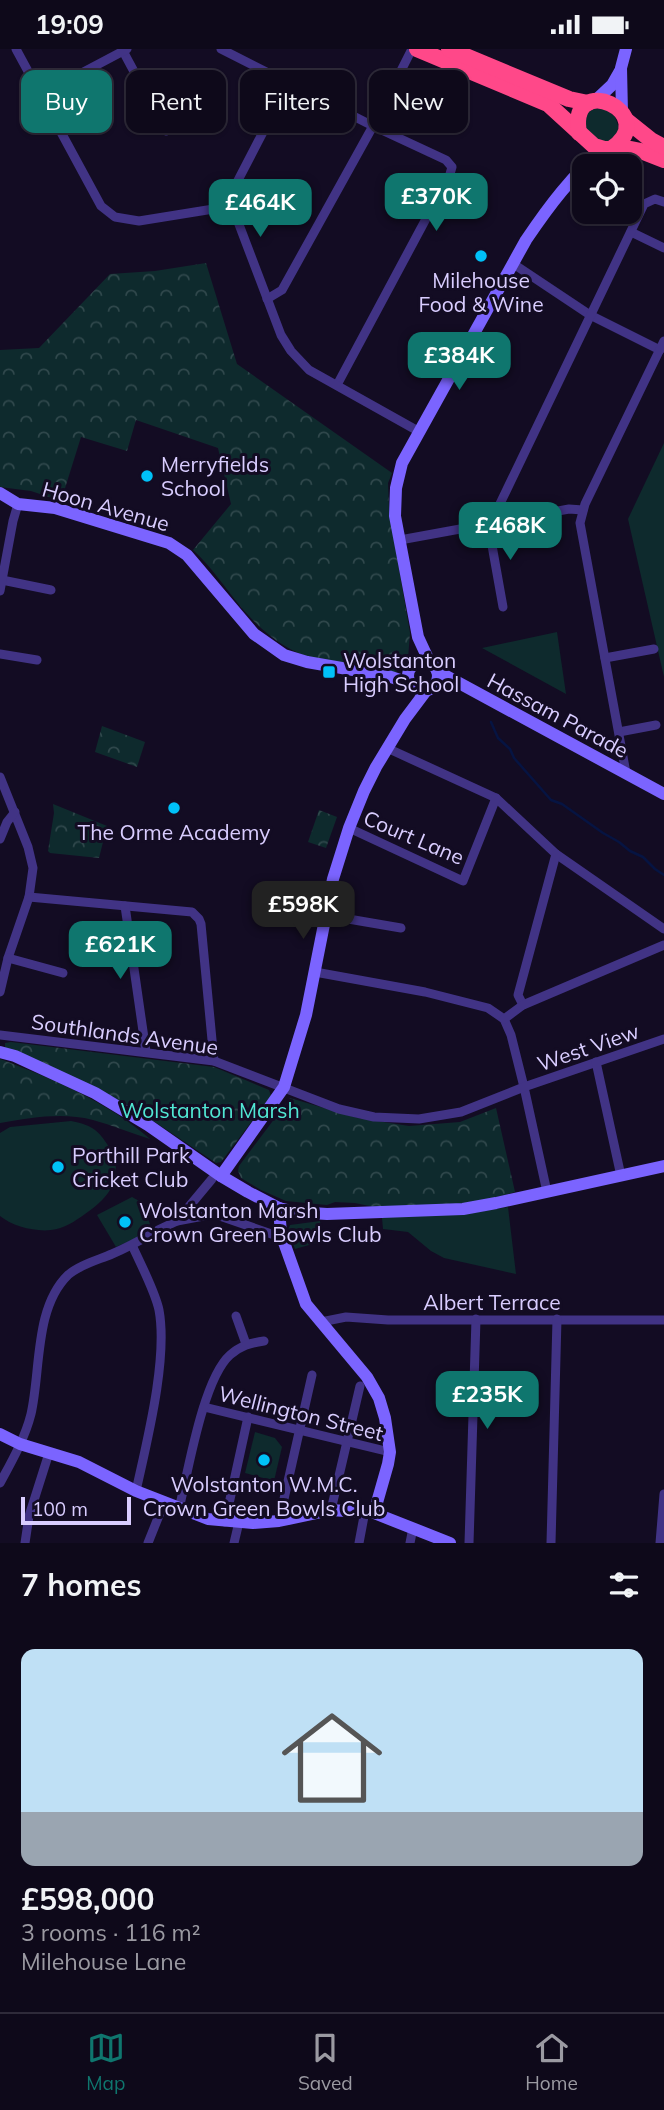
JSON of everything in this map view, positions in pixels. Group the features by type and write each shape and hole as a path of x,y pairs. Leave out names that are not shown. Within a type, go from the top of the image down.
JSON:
{"highway":[{"path":"414,49 548,103 594,146 641,151 664,160"},
{"path":"449,49 569,99 610,103 651,140 664,147"},
{"path":"582,136 577,119 580,112 592,101"},
{"path":"607,149 622,138 625,132 624,116"}],"main road":[{"path":"592,101 612,85 621,68 626,49"},
{"path":"621,68 624,116"},
{"path":"582,136 582,154"},
{"path":"600,154 607,149"},
{"path":"405,719 418,637 395,516 396,488 402,463 512,263 546,211 572,179"},
{"path":"0,493 18,504"},
{"name":"Hoon Avenue","path":"18,504 32,503 55,507 169,543 187,555 254,634 284,655 307,662 388,676 411,677"},
{"path":"217,1177 284,1087 306,1016 333,879 349,828 364,791 387,748 405,719 438,679 418,637"},
{"path":"411,677 422,661 434,667"},
{"name":"Hassam Parade","path":"434,667 470,690 664,795"},
{"path":"411,677 418,690 430,689"},
{"name":"Hassam Parade","path":"430,689 470,690"},
{"path":"0,1052 15,1056 95,1093 148,1125 217,1177 279,1208 296,1212 327,1214 463,1209 664,1166"},
{"path":"279,1208 283,1238 306,1304 367,1377 379,1398 385,1418 390,1452 388,1464 369,1512"},
{"path":"0,1434 20,1444 79,1462 136,1491 208,1519 225,1522 279,1521 331,1510 369,1512 450,1543"}],"street":[{"path":"16,49 28,70"},
{"path":"221,49 261,70"},
{"path":"403,70 414,49"},
{"path":"87,70 125,50 135,70"},
{"path":"63,133 101,205 114,218 138,221 232,206"},
{"path":"263,133 234,188 232,206 281,335 291,351 309,370 418,432"},
{"path":"267,299 282,290 369,133"},
{"path":"337,385 452,170 446,160 388,133"},
{"path":"499,520 497,510 644,204 654,199 664,202"},
{"path":"631,232 664,248"},
{"path":"512,263 590,315 662,346 583,510 580,523 626,773"},
{"path":"0,590 18,504"},
{"path":"400,540 499,520 569,509 583,510"},
{"path":"488,523 503,607"},
{"path":"2,580 51,590"},
{"path":"605,658 654,649"},
{"path":"0,654 37,660"},
{"path":"619,733 656,725"},
{"path":"387,748 496,798 556,854 664,929"},
{"path":"0,777 28,847 33,868 29,897 8,958 0,992"},
{"name":"Court Lane","path":"349,828 463,881 496,798"},
{"path":"0,839 7,822 15,812"},
{"path":"523,1005 518,995 556,854"},
{"path":"29,897 192,912 201,924 214,1061"},
{"path":"125,906 146,1052"},
{"path":"325,915 401,928"},
{"path":"504,1019 523,1005 664,945"},
{"path":"8,958 63,973"},
{"path":"314,972 425,992 488,1008 504,1019 511,1035 524,1087 547,1192"},
{"name":"Southlands Avenue","path":"0,1035 214,1061 339,1109 374,1117 419,1119 461,1112 524,1087"},
{"name":"West View","path":"524,1087 664,1039"},
{"path":"596,1062 621,1176"},
{"path":"177,1221 217,1177"},
{"path":"0,1483 30,1417 46,1310 58,1286 71,1273 177,1221 214,1214 283,1238"},
{"path":"132,1245 158,1308 162,1345 148,1437 136,1491"},
{"path":"236,1316 246,1344"},
{"name":"Albert Terrace","path":"321,1322 346,1317 388,1320 664,1319"},
{"path":"469,1543 476,1318"},
{"path":"551,1543 557,1319"},
{"path":"179,1509 210,1385 227,1357 246,1344 264,1341"},
{"path":"279,1521 312,1375"},
{"path":"331,1510 360,1386"},
{"name":"Wellington Street","path":"204,1407 390,1452"},
{"path":"225,1522 248,1417"},
{"path":"25,1543 29,1516 49,1453"},
{"path":"660,1543 664,1494"},
{"path":"148,1543 164,1503"},
{"path":"359,1543 369,1512"},
{"path":"234,1543 239,1522"},
{"path":"410,1543 413,1528"}],"green space":[{"path":"605,108 615,117 619,128 612,140 607,142 599,140 585,128 585,114 590,109"},
{"path":"206,263 237,364 392,473 388,483 389,510 410,633 408,658 396,672 325,662 291,649 258,625 193,550 231,504 218,448 136,420 127,451 81,437 61,501 31,491 0,487 0,350 39,348 110,274 155,271"},
{"path":"664,443 664,677 628,519"},
{"path":"557,632 566,694 482,648"},
{"path":"102,726 145,742 137,767 95,752"},
{"path":"53,804 107,826 99,858 48,851"},
{"path":"319,810 337,817 326,848 308,842"},
{"name":"Wolstanton Marsh","path":"5,1043 214,1067 269,1090 271,1096 221,1162 216,1163 146,1116 47,1065 5,1048"},
{"name":"Wolstanton Marsh","path":"0,1059 98,1102 150,1139 100,1122 70,1116 0,1123"},
{"path":"290,1098 358,1118 409,1126 460,1122 496,1108 515,1192 475,1203 379,1208 355,1203 335,1202 327,1205 286,1201 241,1178 238,1171"},
{"name":"Porthill Park Cricket Club","path":"71,1121 93,1129 109,1147 116,1167 113,1185 108,1193 81,1217 56,1229 31,1229 5,1220 0,1216 0,1133 10,1127"},
{"name":"Wolstanton Marsh Crown Green Bowls Club","path":"132,1197 141,1202 150,1224 140,1236 116,1247 97,1215"},
{"path":"508,1207 516,1274 444,1258 408,1232 383,1229 382,1218 386,1217 466,1214"},
{"path":"320,1221 323,1241 295,1249 288,1230 290,1225"},
{"name":"Wolstanton W.M.C. Crown Green Bowls Club","path":"255,1432 275,1438 282,1447 274,1481 245,1473"}],"waterway":[{"path":"491,722 498,738 551,800 562,804 643,857 664,875"}],"place":[{"name":"Milehouse Food & Wine","path":"481,256"},
{"name":"Merryfields School","path":"147,476"},
{"name":"Wolstanton High School","path":"329,672"},
{"name":"The Orme Academy","path":"174,808"},
{"name":"Porthill Park Cricket Club","path":"58,1167"},
{"name":"Wolstanton Marsh Crown Green Bowls Club","path":"125,1222"},
{"name":"Wolstanton W.M.C. Crown Green Bowls Club","path":"264,1460"}]}
